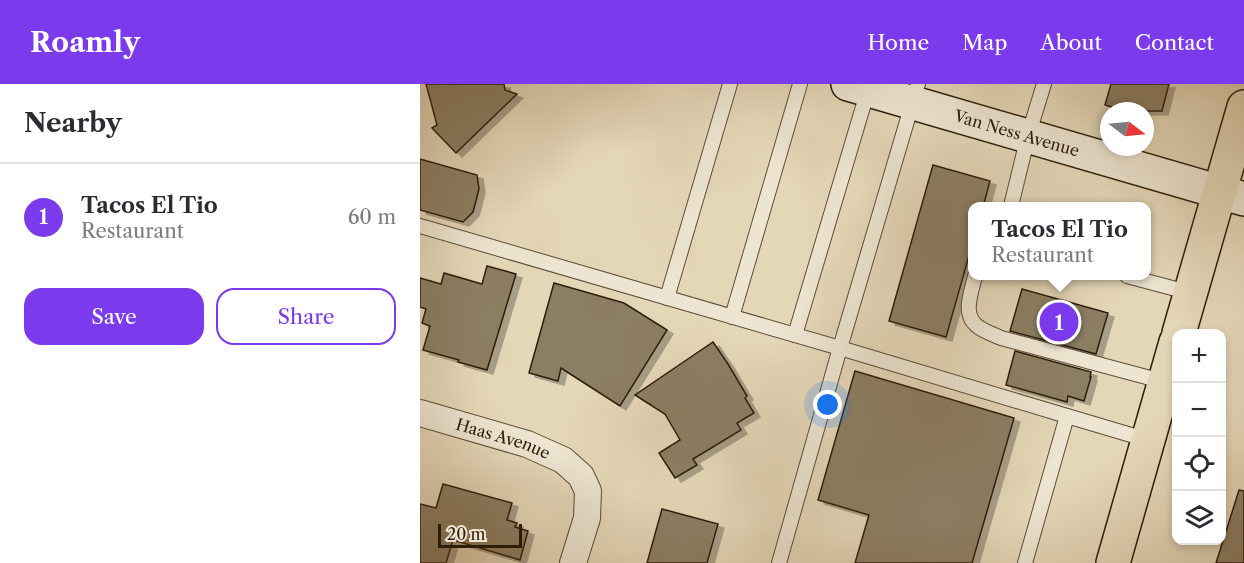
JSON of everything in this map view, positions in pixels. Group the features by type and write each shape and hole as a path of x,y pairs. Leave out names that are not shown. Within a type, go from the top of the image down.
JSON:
{"main road":[{"name":"Van Ness Avenue","path":"858,87 916,94 1028,136 1231,195"},
{"path":"1180,329 1191,293 1231,195 1244,107"},
{"path":"1113,563 1172,357"}],"street":[{"name":"Haas Avenue","path":"420,413 527,444 563,460 581,476 588,491 587,518 573,563"}],"lane":[{"path":"667,298 730,84"},
{"path":"732,316 800,84"},
{"path":"1012,202 1028,136 1044,84"},
{"path":"795,335 858,87"},
{"path":"779,563 916,94"},
{"path":"420,226 1148,440"},
{"path":"974,280 968,303 970,318 977,326 1001,338 1165,382"},
{"path":"1142,280 1191,293"},
{"path":"1025,563 1068,416"}],"building":[{"path":"426,84 504,84 505,90 517,94 456,153 432,128 437,125"},
{"path":"1111,84 1169,84 1162,111 1154,111 1154,102 1106,102"},
{"path":"420,159 477,175 479,189 473,212 463,222 420,210"},
{"path":"933,165 990,181 984,202 968,202 968,259 946,337 889,321"},
{"path":"487,266 516,274 487,370 423,350 430,326 422,323 426,309 420,307 420,278 441,284 444,273 482,284"},
{"path":"554,283 624,303 667,330 620,406 561,368 558,381 529,373"},
{"path":"1022,289 1108,313 1096,354 1010,331"},
{"path":"713,342 747,396 745,398 754,413 737,423 741,430 693,459 697,465 675,478 659,453 680,440 665,414 635,395"},
{"path":"1015,351 1091,372 1084,401 1068,396 1067,402 1006,385"},
{"path":"855,371 1014,418 972,563 855,563 869,515 818,500"},
{"path":"443,484 512,503 507,520 517,523 515,527 528,531 520,560 453,540 446,563 420,563 420,504 436,508"},
{"path":"1239,490 1244,491 1244,563 1216,563 1222,545 1226,545 1226,531"},
{"path":"662,509 718,524 707,563 647,563"}],"place":[{"name":"Tacos El Tio","path":"1059,322"}]}
